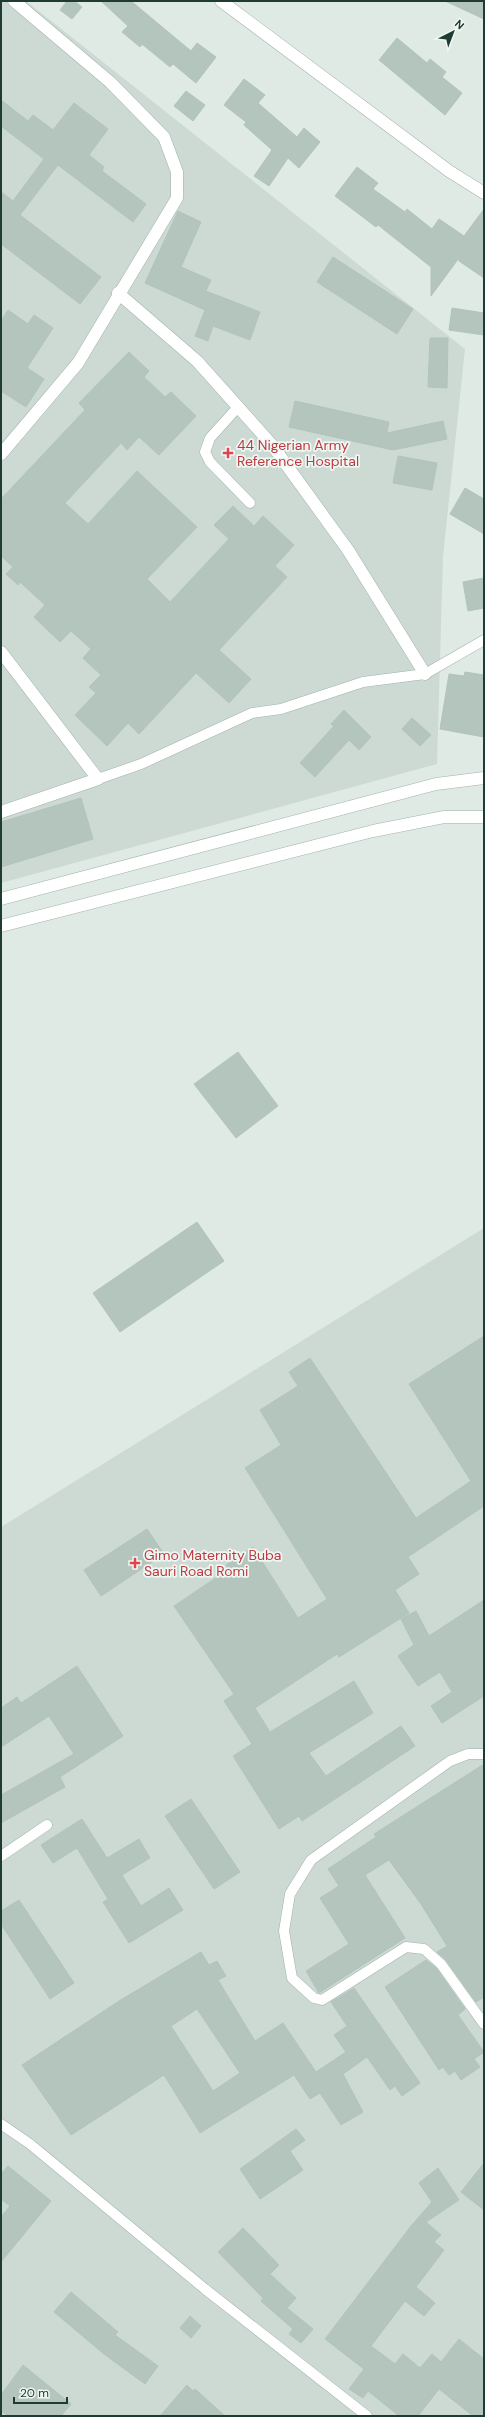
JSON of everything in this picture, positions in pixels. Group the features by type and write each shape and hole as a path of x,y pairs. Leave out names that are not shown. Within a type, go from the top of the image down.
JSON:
{"street":[{"path":"1,454 78,363 118,293 176,198 177,172 164,137 110,82 14,1"},
{"path":"221,1 449,171 484,192"},
{"path":"118,293 197,361 272,445 348,550 425,674"},
{"path":"1,652 98,779 1,812"},
{"path":"1,898 436,784 484,778"},
{"path":"1,926 373,831 444,817 484,816"}],"lane":[{"path":"238,407 210,438 205,452 210,462 250,503"},
{"path":"98,779 141,764 252,713 281,709 363,682 425,674 484,640"},
{"path":"484,1754 468,1754 450,1761 311,1860 290,1894 284,1931 292,1978 314,1998 322,2000 406,1947 424,1949 441,1964 484,2024"},
{"path":"1,1856 46,1825"},
{"path":"1,2124 30,2144 205,2289 366,2416"}],"shaded area":[{"name":"44 Nigerian Army Reference Hospital","path":"1,1 26,1 465,349 443,557 437,764 1,883"},
{"path":"484,1228 484,2416 1,2416 1,1527"}],"building":[{"path":"67,1 74,1 82,7 72,19 60,10"},
{"path":"101,1 131,1 191,51 197,43 216,57 196,83 173,64 170,67 142,44 140,47 122,32 128,26"},
{"path":"445,1 484,1 484,19"},
{"path":"397,38 427,63 430,59 446,72 442,77 462,93 445,115 379,60"},
{"path":"244,79 265,95 258,103 297,137 304,128 320,142 299,168 288,158 269,186 254,176 272,150 244,125 246,122 224,105"},
{"path":"186,91 205,105 193,121 174,106"},
{"path":"1,100 28,121 33,115 53,130 74,103 108,129 89,155 104,167 102,171 146,204 133,222 58,165 20,215 101,277 80,304 1,244 1,192 13,201 44,159 1,126"},
{"path":"357,167 378,183 373,189 405,212 407,209 432,229 439,219 464,236 484,209 484,278 459,261 459,258 431,296 431,267 378,225 376,227 335,196"},
{"path":"178,211 201,222 181,267 211,280 206,291 260,312 250,340 213,326 208,341 195,336 205,310 145,283"},
{"path":"333,257 413,309 397,334 317,282"},
{"path":"452,308 484,313 484,335 449,330"},
{"path":"8,310 28,324 34,315 53,328 27,368 44,379 26,407 1,391 1,321"},
{"path":"430,338 448,338 447,388 428,387"},
{"path":"129,352 149,371 144,377 165,397 171,392 196,416 159,455 139,437 127,450 121,443 65,503 88,524 137,471 197,527 147,579 170,602 229,539 214,525 233,506 254,526 263,516 294,545 275,566 287,577 219,650 251,679 229,703 196,673 139,734 128,723 107,746 75,715 96,693 89,687 101,675 83,658 91,649 71,631 60,642 34,617 45,605 20,582 18,585 6,574 13,567 1,556 1,499 85,410 79,403"},
{"path":"295,401 389,422 387,433 443,421 447,439 393,450 289,427"},
{"path":"398,456 437,463 432,490 393,483"},
{"path":"465,488 484,499 484,534 450,514"},
{"path":"484,578 484,608 468,611 463,582"},
{"path":"465,672 484,675 484,737 440,729 449,674 464,676"},
{"path":"344,710 371,737 359,750 349,740 315,777 300,763 334,726 331,724"},
{"path":"412,718 431,735 420,746 402,729"},
{"path":"81,798 93,839 1,867 1,822"},
{"path":"238,1052 278,1106 236,1138 194,1084"},
{"path":"197,1222 224,1261 120,1332 93,1293"},
{"path":"484,1336 484,1506 408,1557 419,1574 395,1590 409,1613 339,1657 337,1654 255,1708 270,1732 354,1681 373,1713 309,1753 326,1776 401,1726 415,1746 302,1821 299,1816 279,1829 233,1756 252,1744 224,1701 234,1694 174,1606 229,1569 226,1565 253,1547 298,1618 327,1599 245,1468 281,1445 260,1410 298,1386 289,1372 310,1358 416,1518 471,1481 409,1384"},
{"path":"147,1529 164,1554 101,1596 84,1570"},
{"path":"484,1600 484,1696 442,1723 431,1706 452,1692 440,1672 418,1686 398,1656 414,1645 401,1619 416,1611 429,1636"},
{"path":"77,1666 123,1736 60,1777 65,1787 1,1823 1,1795 74,1754 49,1716 1,1747 1,1708 17,1697 21,1703"},
{"path":"484,1764 484,1997 476,2002 446,1960 437,1952 447,1946 421,1904 389,1860 365,1875 405,1938 319,1993 306,1971 349,1944 320,1898 339,1886 328,1869 376,1837 374,1834"},
{"path":"191,1799 240,1872 214,1889 165,1816"},
{"path":"82,1819 107,1858 139,1839 150,1858 122,1875 141,1906 169,1888 183,1910 129,1943 103,1902 108,1899 77,1848 53,1863 41,1845"},
{"path":"19,1900 74,1983 50,1999 1,1924 1,1911"},
{"path":"201,1952 209,1965 217,1961 226,1976 218,1980 255,2041 283,2023 316,2072 346,2052 334,2035 347,2026 331,2002 354,1988 420,2083 402,2096 395,2086 390,2090 367,2057 343,2074 363,2112 341,2125 320,2093 310,2099 294,2075 200,2133 164,2075 71,2135 22,2065 119,2001","holes":["197,2009 240,2073 213,2091 171,2026"]},
{"path":"426,1960 436,1968 465,2009 458,2015 484,2052 474,2059 480,2067 461,2080 455,2071 449,2075 443,2067 439,2070 385,1987"},
{"path":"296,2129 305,2140 290,2151 303,2170 260,2199 240,2169"},
{"path":"484,2163 484,2210 461,2192"},
{"path":"8,2166 51,2201 1,2262 1,2217 10,2206 1,2199 1,2174"},
{"path":"438,2168 459,2200 426,2222 441,2235 434,2242 444,2250 416,2287 435,2303 424,2316 405,2301 371,2346 395,2364 403,2354 420,2368 432,2354 441,2362 459,2339 484,2359 484,2416 473,2416 439,2389 418,2416 399,2416 368,2391 363,2398 349,2389 364,2369 325,2339 411,2226 432,2202 419,2183"},
{"path":"243,2228 279,2265 270,2274 296,2298 287,2308 313,2329 301,2343 289,2334 293,2329 261,2301 263,2298 218,2252"},
{"path":"71,2292 118,2332 115,2335 158,2366 145,2384 104,2354 54,2312"},
{"path":"190,2316 201,2326 191,2338 180,2328"},
{"path":"23,2365 71,2404 61,2416 8,2416 1,2411 1,2395"},
{"path":"187,2385 193,2391 195,2389 225,2416 160,2416"}],"place":[{"name":"44 Nigerian Army Reference Hospital","path":"228,453"},
{"name":"Gimo Maternity Buba Sauri Road Romi","path":"135,1563"}]}
